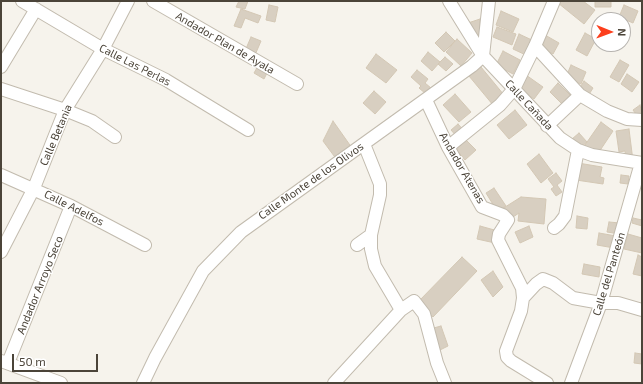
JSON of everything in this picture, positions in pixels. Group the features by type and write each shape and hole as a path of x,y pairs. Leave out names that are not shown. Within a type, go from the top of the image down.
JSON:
{"street":[{"name":"Calle Las Perlas","path":"22,1 103,50 166,80 248,130"},
{"name":"Calle Betania","path":"1,252 34,188 65,110 103,50 128,1"},
{"name":"Andador Plan de Ayala","path":"153,1 297,84"},
{"name":"Calle Cañada","path":"449,1 482,56 547,126 578,150 592,155 642,163"},
{"path":"482,56 489,1"},
{"path":"448,147 485,118 514,89 535,46 554,1"},
{"path":"1,67 36,9"},
{"path":"535,46 580,95 607,111 627,120 642,120"},
{"name":"Calle Monte de los Olivos","path":"144,383 155,358 203,272 241,232 426,100 472,66 482,56"},
{"path":"1,89 65,110 92,122 115,137"},
{"path":"547,126 580,95"},
{"name":"Andador Atenas","path":"426,100 448,147 482,207 503,215 508,220 499,234 498,240 522,288 524,298"},
{"path":"364,144 380,184 380,195 371,236 371,249 375,266 401,310"},
{"path":"554,228 565,216 578,150"},
{"name":"Calle del Panteón","path":"572,383 601,304 642,163"},
{"name":"Calle Adelfos","path":"1,175 34,188 145,245"},
{"name":"Andador Arroyo Seco","path":"4,362 71,206"},
{"path":"357,245 371,236"},
{"path":"547,383 511,361 507,357 506,351 521,311 524,298 536,284 543,279 553,282 573,298 601,304 618,303 642,310"},
{"path":"334,383 401,310 414,301 424,314 436,364 445,383"},
{"path":"4,362 61,383"}],"building":[{"path":"239,1 248,1 245,9 236,7"},
{"path":"560,1 583,1 595,10 591,12 591,15 584,24 558,3"},
{"path":"595,1 611,1 611,7 595,7"},
{"path":"269,5 278,7 275,22 266,20"},
{"path":"624,5 638,11 633,23 631,22 631,12 621,12"},
{"path":"241,9 261,16 258,23 245,18 241,28 234,26"},
{"path":"501,11 519,19 513,32 496,25"},
{"path":"480,19 480,35 475,36 468,23"},
{"path":"497,27 516,34 512,45 493,37"},
{"path":"446,32 455,41 444,52 435,43"},
{"path":"585,33 591,36 591,48 587,56 576,50"},
{"path":"519,34 534,41 528,56 513,49"},
{"path":"545,35 559,43 553,54 539,47"},
{"path":"251,37 261,41 255,55 245,51"},
{"path":"457,39 472,53 461,66 446,52"},
{"path":"503,51 520,60 513,74 496,65"},
{"path":"428,52 440,62 432,71 421,61"},
{"path":"376,54 397,70 386,83 366,68"},
{"path":"445,57 453,64 446,71 438,64"},
{"path":"620,60 629,65 619,82 610,77"},
{"path":"571,65 586,72 581,84 566,77"},
{"path":"258,66 268,71 264,79 254,73"},
{"path":"481,67 504,95 493,105 469,76"},
{"path":"417,70 428,79 425,83 431,88 426,94 419,88 421,86 411,77"},
{"path":"627,74 639,82 632,92 621,84"},
{"path":"526,75 543,87 534,99 517,87"},
{"path":"584,81 593,88 588,96 579,89"},
{"path":"558,83 572,97 564,106 550,92"},
{"path":"374,91 386,102 375,114 363,103"},
{"path":"455,94 471,112 459,122 443,105"},
{"path":"640,105 642,114 638,117 633,110"},
{"path":"515,110 527,125 509,139 497,125"},
{"path":"333,121 352,148 337,160 323,141"},
{"path":"601,122 613,131 597,155 585,145"},
{"path":"458,124 465,132 458,138 451,130"},
{"path":"629,129 633,161 626,161 625,151 619,152 616,131"},
{"path":"579,133 587,142 580,148 572,139"},
{"path":"466,140 476,150 465,160 456,149"},
{"path":"539,154 553,173 541,183 527,164"},
{"path":"578,163 602,167 600,177 604,178 603,184 576,180"},
{"path":"556,173 562,181 557,185 562,192 556,196 551,189 554,187 548,179"},
{"path":"621,175 629,176 628,184 620,183"},
{"path":"494,188 506,206 497,211 486,193"},
{"path":"521,197 546,199 544,224 518,221 519,213 510,219 502,209"},
{"path":"577,216 588,218 587,229 576,228"},
{"path":"633,218 642,220 642,226 632,223"},
{"path":"609,222 620,223 619,234 607,232"},
{"path":"480,226 498,231 495,243 477,239"},
{"path":"529,226 533,237 520,243 515,232"},
{"path":"599,233 616,236 614,248 597,245"},
{"path":"628,234 642,238 642,253 624,249"},
{"path":"638,255 642,257 642,276 633,274"},
{"path":"462,257 477,271 433,317 418,302"},
{"path":"584,264 600,267 599,277 582,274"},
{"path":"493,271 503,287 493,297 481,280"},
{"path":"441,326 448,346 438,351 430,329"},
{"path":"635,353 642,354 642,364 634,363"}]}
